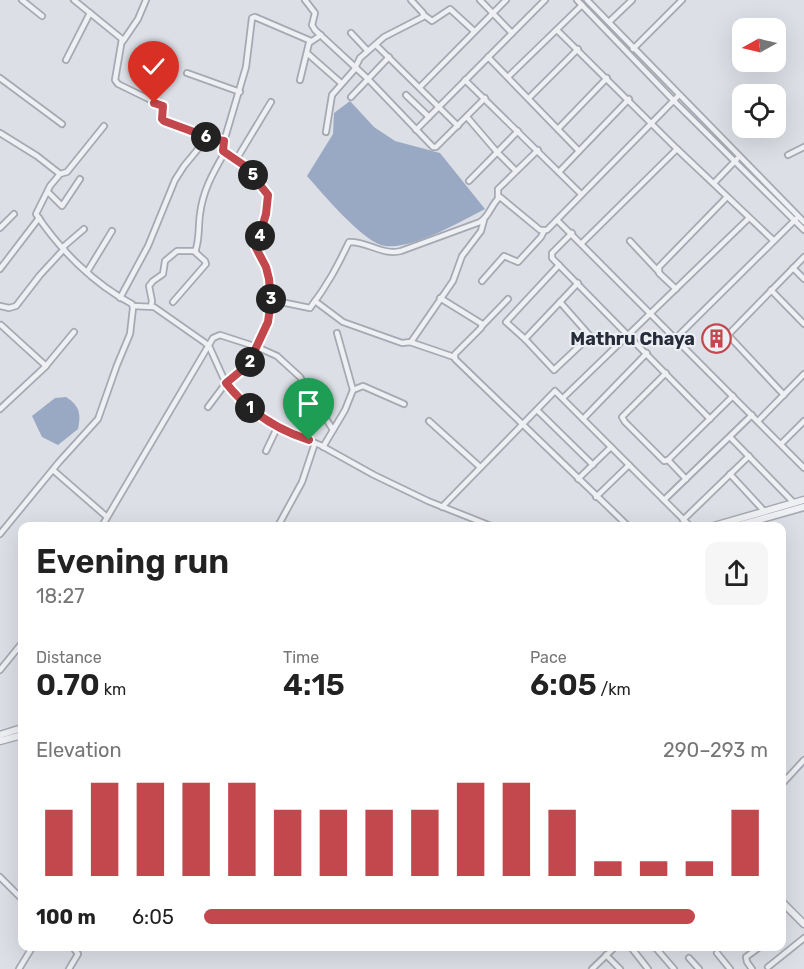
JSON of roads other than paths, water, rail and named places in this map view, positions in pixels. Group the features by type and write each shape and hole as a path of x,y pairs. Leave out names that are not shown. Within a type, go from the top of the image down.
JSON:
{"street":[{"path":"22,0 42,16"},
{"path":"74,0 121,36 123,41"},
{"path":"146,0 138,19 123,41 116,82 132,93 163,106 162,119 164,121 224,141"},
{"path":"306,0 315,13 313,27 368,79 435,148 485,98"},
{"path":"411,0 423,15 432,21 450,9 474,31"},
{"path":"480,0 512,33"},
{"path":"420,87 506,0"},
{"path":"416,130 544,0"},
{"path":"577,0 679,95 737,159"},
{"path":"587,0 609,22 673,100 737,159 796,218 804,230"},
{"path":"609,22 632,0"},
{"path":"631,51 682,0"},
{"path":"508,77 582,5"},
{"path":"66,60 90,13"},
{"path":"326,132 331,97 367,50 423,15"},
{"path":"208,407 226,383 248,365 268,322 271,300 268,272 256,248 266,214 268,196 249,171 222,148 240,92 248,56 251,21 253,17 311,41"},
{"path":"557,30 773,240"},
{"path":"351,33 367,50"},
{"path":"300,80 311,41 321,35"},
{"path":"376,45 458,126"},
{"path":"529,98 578,49"},
{"path":"306,53 340,83"},
{"path":"351,97 389,57"},
{"path":"488,57 579,151"},
{"path":"187,73 240,92"},
{"path":"0,78 62,124"},
{"path":"558,129 607,78"},
{"path":"465,80 581,194"},
{"path":"406,95 429,117"},
{"path":"482,281 504,256 518,262 542,237 544,231 679,95"},
{"path":"559,172 629,99"},
{"path":"236,160 271,102"},
{"path":"467,117 516,171"},
{"path":"104,126 67,172 60,174 36,212 63,248 87,273 120,298 133,306 151,306 208,346 226,383 245,404 277,428 315,443 374,475 442,507 481,522"},
{"path":"469,181 518,131"},
{"path":"0,133 37,156 60,174"},
{"path":"120,298 147,248 175,180 208,137"},
{"path":"788,155 804,147"},
{"path":"582,243 677,149"},
{"path":"410,342 456,275 465,251 481,231 484,220 498,198 498,189 538,150"},
{"path":"173,302 206,264 206,261 197,255 196,251 199,241 200,213 205,189 225,152"},
{"path":"714,183 737,159"},
{"path":"48,192 62,206 80,179"},
{"path":"658,271 659,267 727,197"},
{"path":"498,198 504,199 532,225 544,231"},
{"path":"0,228 14,214"},
{"path":"0,268 39,218"},
{"path":"563,398 749,218"},
{"path":"796,218 804,222"},
{"path":"676,338 796,218"},
{"path":"271,300 290,302 308,308 339,266 350,242 396,253 436,240 484,220"},
{"path":"557,220 804,468"},
{"path":"0,306 9,308 16,306 63,248 84,230"},
{"path":"87,273 112,231"},
{"path":"572,233 551,255 710,419"},
{"path":"630,241 676,289"},
{"path":"151,306 149,286 163,274 165,261 177,251 196,251"},
{"path":"784,395 728,337 729,332 804,257"},
{"path":"559,265 506,321 555,370 590,336 560,302"},
{"path":"793,268 804,279"},
{"path":"525,339 578,283"},
{"path":"771,290 804,324"},
{"path":"440,298 480,321 482,326"},
{"path":"454,357 508,299"},
{"path":"315,301 346,324 402,343 410,342 454,357 521,425 624,522"},
{"path":"0,534 100,417 130,334 133,306"},
{"path":"1,325 46,366"},
{"path":"0,409 46,366 75,332"},
{"path":"323,447 345,410 353,390 337,333"},
{"path":"104,522 208,346 218,335 257,347 281,358 300,377 333,430"},
{"path":"583,419 647,353"},
{"path":"666,373 622,417 663,460 668,460 686,479"},
{"path":"758,421 804,374"},
{"path":"353,390 363,386 404,404"},
{"path":"442,507 554,392 563,398 685,522"},
{"path":"668,460 733,396"},
{"path":"537,410 593,465"},
{"path":"664,500 752,415"},
{"path":"429,421 480,466"},
{"path":"781,444 804,421"},
{"path":"266,451 277,428"},
{"path":"730,437 794,503"},
{"path":"280,522 302,482 315,443"},
{"path":"578,479 611,447"},
{"path":"683,520 749,456"},
{"path":"596,497 629,465"},
{"path":"53,470 107,517"},
{"path":"730,474 765,512"},
{"path":"729,522 804,500"},
{"path":"751,522 804,507"},
{"path":"0,670 18,648"},
{"path":"0,735 18,729"},
{"path":"0,741 18,736"},
{"path":"786,780 804,760"},
{"path":"0,877 18,895"},
{"path":"786,906 804,924"},
{"path":"768,967 804,938"},
{"path":"19,969 30,951"},
{"path":"69,969 78,954 76,951"},
{"path":"592,969 610,951"},
{"path":"634,951 648,969"},
{"path":"658,951 674,969"},
{"path":"752,969 746,957 754,951"},
{"path":"717,952 730,969"},
{"path":"606,955 620,969"},
{"path":"689,958 699,969"}],"water":[{"path":"350,101 374,127 395,141 440,153 485,209 449,228 405,244 381,245 363,234 342,215 307,176 333,134 334,113"},
{"path":"66,397 77,407 79,424 78,429 58,445 42,437 32,416 55,398"}],"place":[{"name":"Mathru Chaya","path":"716,339"}]}
